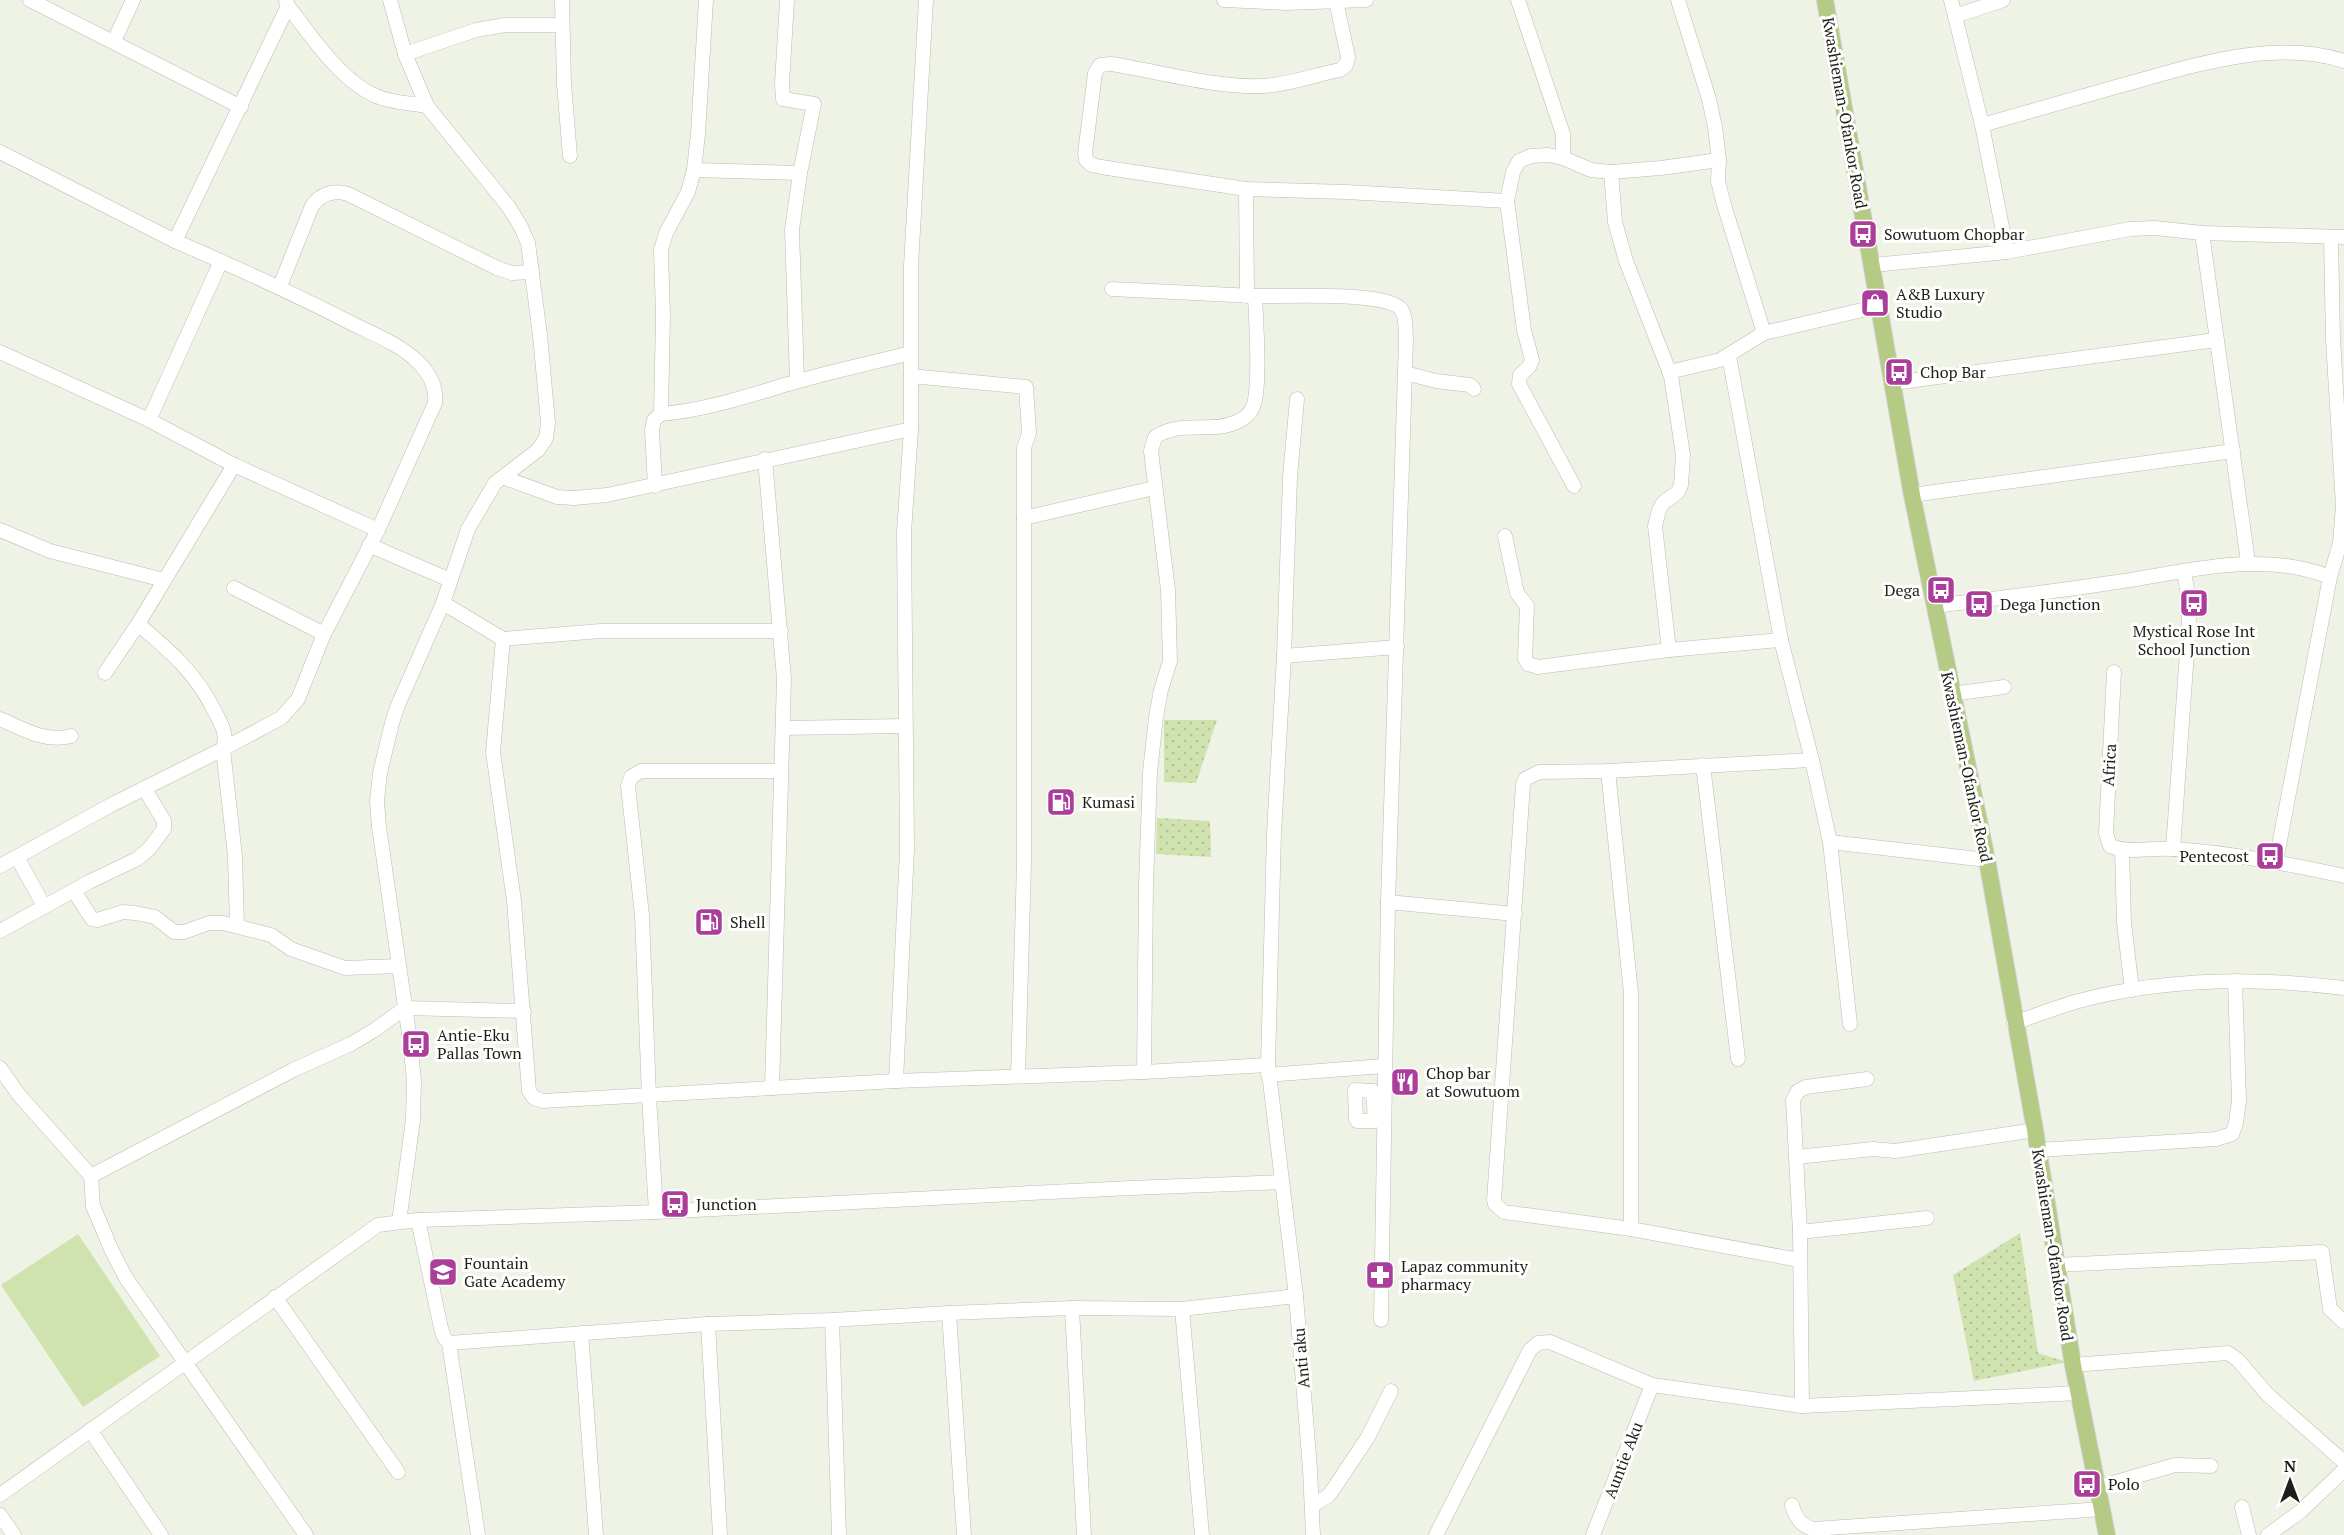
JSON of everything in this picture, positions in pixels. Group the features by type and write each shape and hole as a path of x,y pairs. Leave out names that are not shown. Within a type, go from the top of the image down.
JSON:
{"main road":[{"name":"Kwashieman-Ofankor Road","path":"1825,0 1912,495 1987,860 2014,1023 2035,1130 2073,1365 2107,1535"}],"street":[{"path":"30,0 241,107"},
{"path":"114,41 133,0"},
{"path":"390,0 405,54 427,106 508,206 521,226 528,243 548,423 546,438 538,450 505,478 495,483 472,521 443,603 398,705 380,773 377,801 379,827 414,1081 413,1120 399,1222"},
{"path":"562,0 561,25 570,156"},
{"path":"662,414 661,250 666,233 688,192 694,170 699,134 706,0"},
{"path":"787,0 783,99 814,104 800,173 792,230 797,381"},
{"path":"896,1081 907,849 904,726 904,532 911,429 911,266 926,0"},
{"path":"1224,0 1287,3 1366,0"},
{"path":"1518,0 1563,134 1563,158"},
{"path":"1678,0 1709,99 1719,160 1718,181 1724,205 1764,333"},
{"path":"1951,0 1982,125 2007,252"},
{"path":"1955,16 2003,0"},
{"path":"1327,1 1348,57 1346,65 1340,70 1284,84 1263,86 1235,85 1111,64 1100,65 1097,68 1085,153 1086,160 1092,165 1246,189 1507,201"},
{"path":"175,241 241,107 287,3 315,41 360,87 377,97 427,106"},
{"path":"405,54 486,28 505,25 561,25"},
{"path":"1982,125 2186,68 2241,57 2301,53 2344,61"},
{"path":"0,152 175,241 280,286 398,347 416,360 427,372 433,384 435,403 378,530 324,634 298,699 291,709 281,718 224,749 95,813 0,866"},
{"path":"1574,486 1519,384 1520,375 1529,367 1532,360 1524,330 1507,201 1513,172 1519,161 1536,155 1563,158 1591,170 1611,172 1719,160"},
{"path":"694,170 800,173"},
{"path":"1611,172 1616,222 1626,261 1669,372 1684,466 1682,485 1659,510 1655,526 1669,650"},
{"path":"1143,1072 1150,772 1155,717 1170,661 1168,590 1151,451 1155,437 1168,429 1233,424 1243,419 1253,409 1256,388 1246,189"},
{"path":"280,286 312,206 320,198 332,192 348,194 498,268 512,273 532,272"},
{"path":"1873,265 2007,252 2130,229 2155,228 2338,238 2331,308 2343,470 2343,525 2330,577 2276,861"},
{"path":"2202,232 2248,562"},
{"path":"149,420 221,261"},
{"path":"1112,289 1251,296 1334,296 1378,300 1395,305 1404,314 1405,373 1398,647 1384,1066 1381,1320"},
{"path":"1669,372 1711,363 1729,356 1764,333 1879,306"},
{"path":"1893,383 2216,340"},
{"path":"655,486 652,430 654,420 662,414 687,412 722,404 797,381 910,353"},
{"path":"1,355 149,420 234,465 378,530"},
{"path":"1729,356 1781,640 1812,760 1830,842 1850,1024"},
{"path":"1405,373 1436,381 1470,385 1474,389"},
{"path":"911,376 1026,387 1029,433 1024,447 1024,864 1018,1076"},
{"name":"Anti aku","path":"1297,399 1290,477 1284,656 1274,833 1268,1070 1296,1296 1313,1535"},
{"path":"505,478 557,497 607,495 911,429"},
{"path":"1912,495 2233,451"},
{"path":"765,459 781,631 783,728 772,1088"},
{"path":"105,673 138,624 234,465"},
{"path":"1024,518 1154,488"},
{"path":"0,530 50,551 164,580"},
{"path":"1504,536 1517,593 1527,606 1525,659 1528,664 1538,667 1669,650 1781,640"},
{"path":"369,545 450,580"},
{"path":"1934,606 2248,562 2295,565 2330,577"},
{"path":"2173,849 2189,624 2184,572"},
{"path":"234,588 324,634"},
{"path":"443,603 503,639 559,633 633,630 781,631"},
{"path":"138,624 186,667 203,688 225,730 224,749 235,856 237,926"},
{"path":"503,639 493,752 514,902 529,1091 534,1098 543,1101 1018,1076 1384,1066"},
{"path":"1284,656 1398,647"},
{"name":"Africa","path":"2114,672 2106,833 2110,846 2122,850"},
{"path":"1952,694 2004,687"},
{"path":"0,719 42,737 62,739 72,736"},
{"path":"783,728 904,726"},
{"path":"1799,1260 1630,1229 1504,1212 1495,1204 1523,784 1526,779 1539,772 1608,771 1812,760"},
{"path":"1703,765 1738,1059"},
{"path":"656,1212 642,915 628,786 631,777 641,771 782,771"},
{"path":"1608,771 1632,1008 1630,1229"},
{"path":"0,931 137,859 164,829 164,821 144,789"},
{"path":"1830,842 1987,860"},
{"path":"2132,990 2124,923 2122,850 2173,849 2276,861 2344,876"},
{"path":"17,857 44,906"},
{"path":"74,891 92,919 97,920 123,912 135,913 155,917 174,932 184,932 209,923 237,926 271,934 291,949 345,968 399,966"},
{"path":"1388,902 1515,914"},
{"path":"2037,1150 2216,1139 2232,1134 2239,1100 2235,981"},
{"path":"2014,1023 2075,1002 2132,990 2183,983 2235,981 2302,983 2344,988"},
{"path":"91,1176 293,1070 351,1044 405,1008 524,1011"},
{"path":"0,1068 19,1095 91,1176 93,1206 126,1278 306,1535"},
{"path":"1802,1406 1800,1232 1793,1100 1798,1092 1806,1087 1867,1079"},
{"path":"1797,1157 1873,1149 1895,1151 2035,1130"},
{"path":"0,1496 378,1225 418,1220 656,1212 1119,1188 1282,1182"},
{"path":"1800,1232 1927,1218"},
{"path":"418,1220 441,1328 449,1343 478,1535"},
{"path":"2056,1265 2322,1252 2330,1309 2344,1322"},
{"path":"449,1343 708,1324 1072,1308 1182,1309 1296,1296"},
{"path":"275,1297 398,1472"},
{"path":"1072,1308 1084,1535"},
{"path":"1182,1309 1202,1535"},
{"path":"949,1313 964,1535"},
{"path":"832,1320 839,1535"},
{"path":"708,1324 720,1535"},
{"path":"581,1333 596,1535"},
{"path":"1436,1535 1530,1350 1538,1343 1550,1342 1652,1385 1802,1406 2080,1393"},
{"path":"2073,1365 2228,1353 2238,1360 2267,1394 2344,1462"},
{"name":"Auntie Aku","path":"1595,1535 1652,1385"},
{"path":"1312,1506 1328,1496 1334,1488 1368,1437 1391,1391"},
{"path":"90,1430 161,1535"},
{"path":"2099,1487 2175,1465 2211,1466"},
{"path":"2268,1535 2301,1511 2344,1470"},
{"path":"1792,1505 1795,1515 1806,1527 1814,1529 2102,1509"},
{"path":"2242,1508 2249,1535"},
{"path":"0,1515 14,1535"}],"green space":[{"path":"1164,720 1217,720 1196,783 1164,782"},
{"path":"1157,818 1210,821 1211,857 1156,854"},
{"path":"2020,1233 2038,1353 2067,1362 1974,1381 1953,1275"},
{"path":"78,1234 160,1356 83,1407 1,1285"}],"place":[{"name":"Sowutuom Chopbar","path":"1863,234"},
{"name":"A&B Luxury Studio","path":"1875,303"},
{"name":"Chop Bar","path":"1899,372"},
{"name":"Dega","path":"1941,590"},
{"name":"Mystical Rose Int School Junction","path":"2194,603"},
{"name":"Dega Junction","path":"1979,604"},
{"name":"Kumasi","path":"1061,802"},
{"name":"Pentecost","path":"2270,856"},
{"name":"Shell","path":"709,922"},
{"name":"Antie-Eku Pallas Town","path":"416,1044"},
{"name":"Chop bar at Sowutuom","path":"1405,1082"},
{"name":"Junction","path":"675,1204"},
{"name":"Fountain Gate Academy","path":"443,1272"},
{"name":"Lapaz community pharmacy","path":"1380,1275"},
{"name":"Polo","path":"2087,1484"}]}
